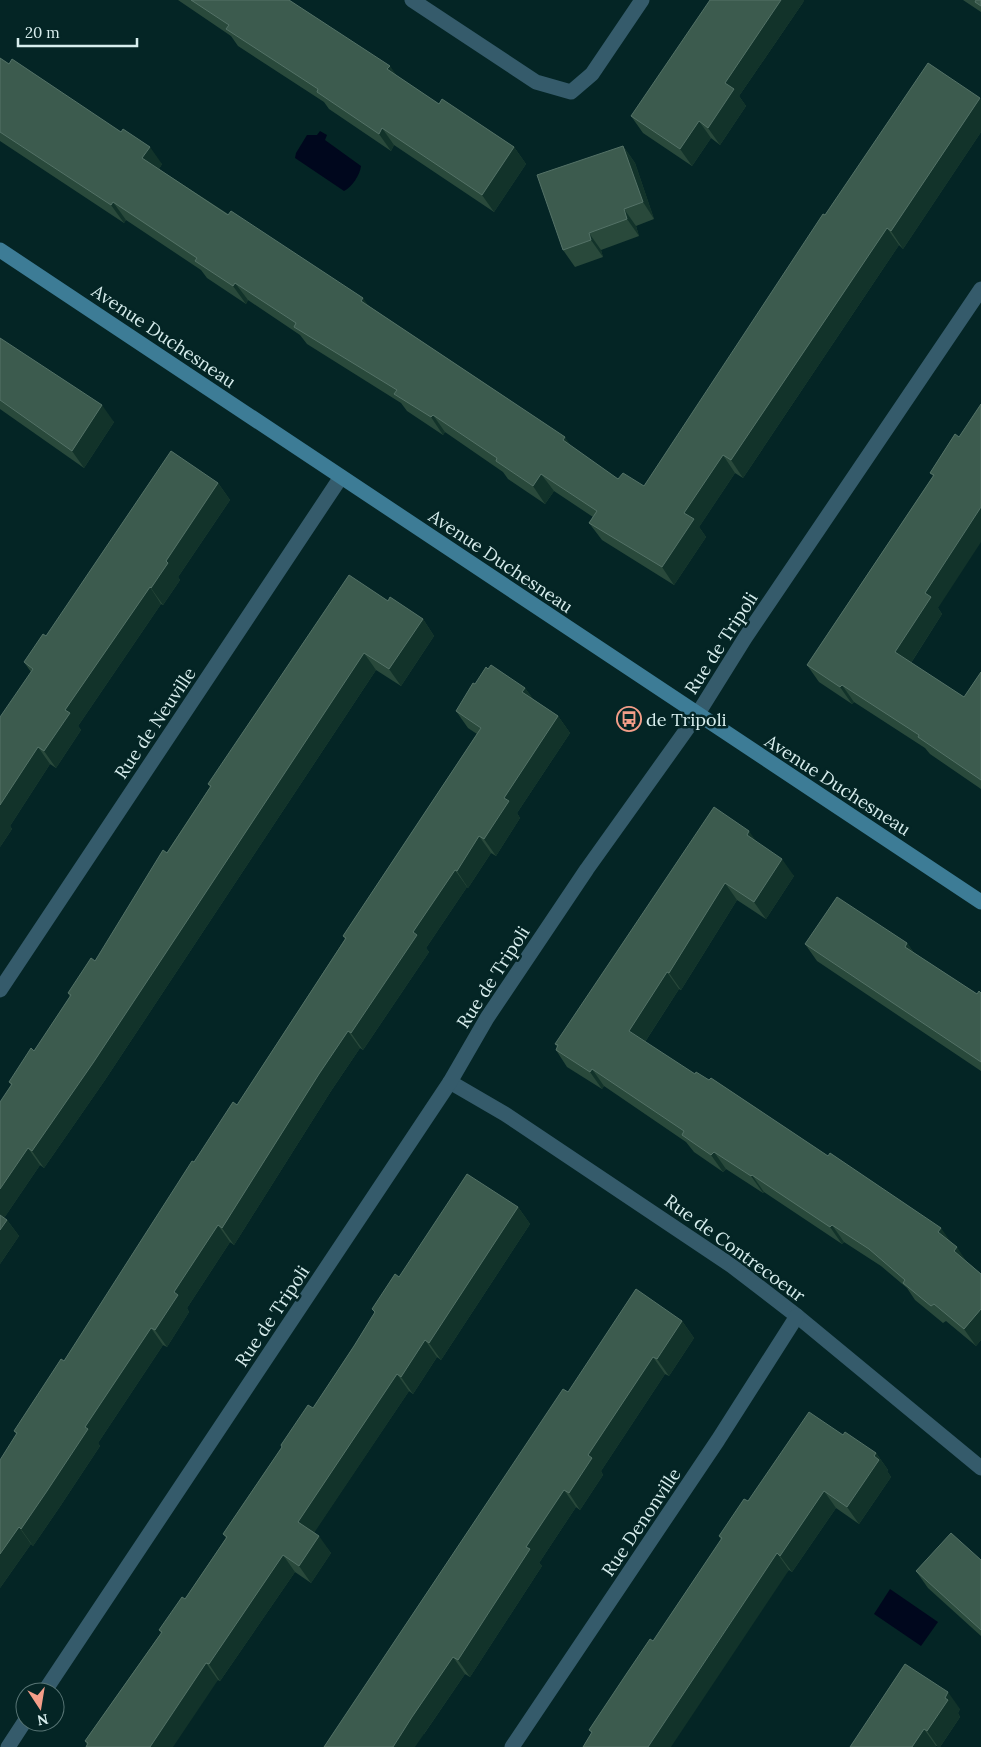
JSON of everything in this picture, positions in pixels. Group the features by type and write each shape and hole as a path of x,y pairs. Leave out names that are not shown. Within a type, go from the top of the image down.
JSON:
{"street":[{"path":"412,0 536,82 571,92 592,74 642,0"},
{"name":"Avenue Duchesneau","path":"0,250 981,902"},
{"name":"Rue de Tripoli","path":"51,1682 450,1082 492,1010 587,869 697,715 745,638 981,289"},
{"name":"Rue de Neuville","path":"0,990 341,477"},
{"name":"Rue de Contrecoeur","path":"450,1082 505,1114 653,1211 732,1266 797,1316 981,1468"},
{"name":"Rue Denonville","path":"512,1747 713,1449 797,1316"},
{"path":"8,1747 18,1732"}],"water":[{"path":"320,131 327,135 325,140 361,166 355,180 344,191 295,158 307,135 317,135"},
{"path":"890,1589 938,1622 921,1646 874,1614"}],"building":[{"path":"191,0 289,0 390,66 387,69 439,104 442,99 514,147 482,195 382,128 379,134 317,92 318,89 226,29 229,25"},
{"path":"710,0 781,0 725,83 734,89 708,128 699,121 680,149 631,116"},
{"path":"976,0 981,0 981,6 975,2"},
{"path":"0,58 9,64 12,59 121,132 123,129 150,147 142,158 228,215 231,211 363,298 361,301 565,437 563,440 618,479 623,473 644,486 823,214 825,215 928,63 980,98 891,231 887,228 731,460 723,455 684,513 694,519 662,567 589,523 597,511 541,474 533,486 496,461 497,458 433,415 431,417 394,394 397,390 294,327 296,323 235,283 233,286 195,261 197,258 113,202 111,205 0,132"},
{"path":"623,146 643,202 624,209 627,219 589,233 591,240 563,250 537,175"},
{"path":"0,338 102,405 72,451 0,400"},
{"path":"981,404 981,507 925,593 931,597 895,652 964,697 981,672 981,780 918,737 919,735 842,685 840,687 807,665 934,475 930,473 955,434 959,437"},
{"path":"171,451 218,483 166,561 168,563 65,710 70,713 44,751 38,747 0,805 0,717 33,669 24,662 43,634 46,636"},
{"path":"349,575 388,601 390,597 423,619 389,669 364,653 93,1063 32,1151 28,1148 0,1189 0,1102 12,1084 9,1082 31,1048 34,1051 71,995 68,993 91,958 95,961 163,850 167,853 211,786 208,784"},
{"path":"491,665 525,688 522,692 558,716 504,798 509,801 484,839 479,836 457,871 455,870 413,932 417,935 351,1033 348,1031 319,1074 222,1228 218,1225 174,1292 178,1295 155,1330 151,1328 85,1427 88,1429 47,1491 21,1529 19,1527 0,1554 0,1460 17,1433 14,1431 61,1359 64,1361 192,1161 194,1162 233,1102 237,1105 346,938 343,936 481,728 456,711 473,683 475,684 486,667 488,669"},
{"path":"714,807 749,831 747,835 782,859 754,902 725,883 669,973 667,972 629,1031 695,1074 696,1072 709,1080 711,1078 828,1156 830,1153 941,1228 938,1232 957,1247 954,1251 981,1274 981,1309 964,1329 934,1304 931,1306 903,1283 905,1280 869,1249 832,1225 830,1227 714,1152 711,1155 682,1135 684,1131 592,1069 590,1072 556,1050 558,1045 555,1044"},
{"path":"837,897 907,943 905,947 977,994 979,991 981,993 981,1062 805,944"},
{"path":"467,1174 518,1207 429,1343 425,1340 401,1377 397,1374 298,1522 319,1536 299,1566 283,1555 209,1664 206,1663 150,1747 86,1747 88,1743 85,1741 162,1632 159,1630 182,1597 185,1599 227,1537 223,1534 282,1447 281,1445 308,1405 313,1408 375,1312 372,1309 395,1274 399,1277"},
{"path":"0,1215 7,1220 0,1230"},
{"path":"636,1289 682,1321 657,1359 653,1357 588,1455 592,1458 569,1493 564,1490 526,1547 530,1549 458,1660 453,1657 393,1747 324,1747 563,1389 568,1392"},
{"path":"809,1412 843,1435 845,1432 876,1453 874,1456 879,1460 847,1507 824,1491 780,1556 777,1553 648,1747 583,1747 592,1732 589,1730 650,1639 653,1641 722,1538 719,1536 744,1499 748,1501"},
{"path":"951,1533 981,1560 981,1630 916,1571"},
{"path":"905,1664 948,1692 945,1698 948,1700 927,1731 924,1729 912,1747 850,1747"}],"place":[{"name":"de Tripoli","path":"629,719"}]}
